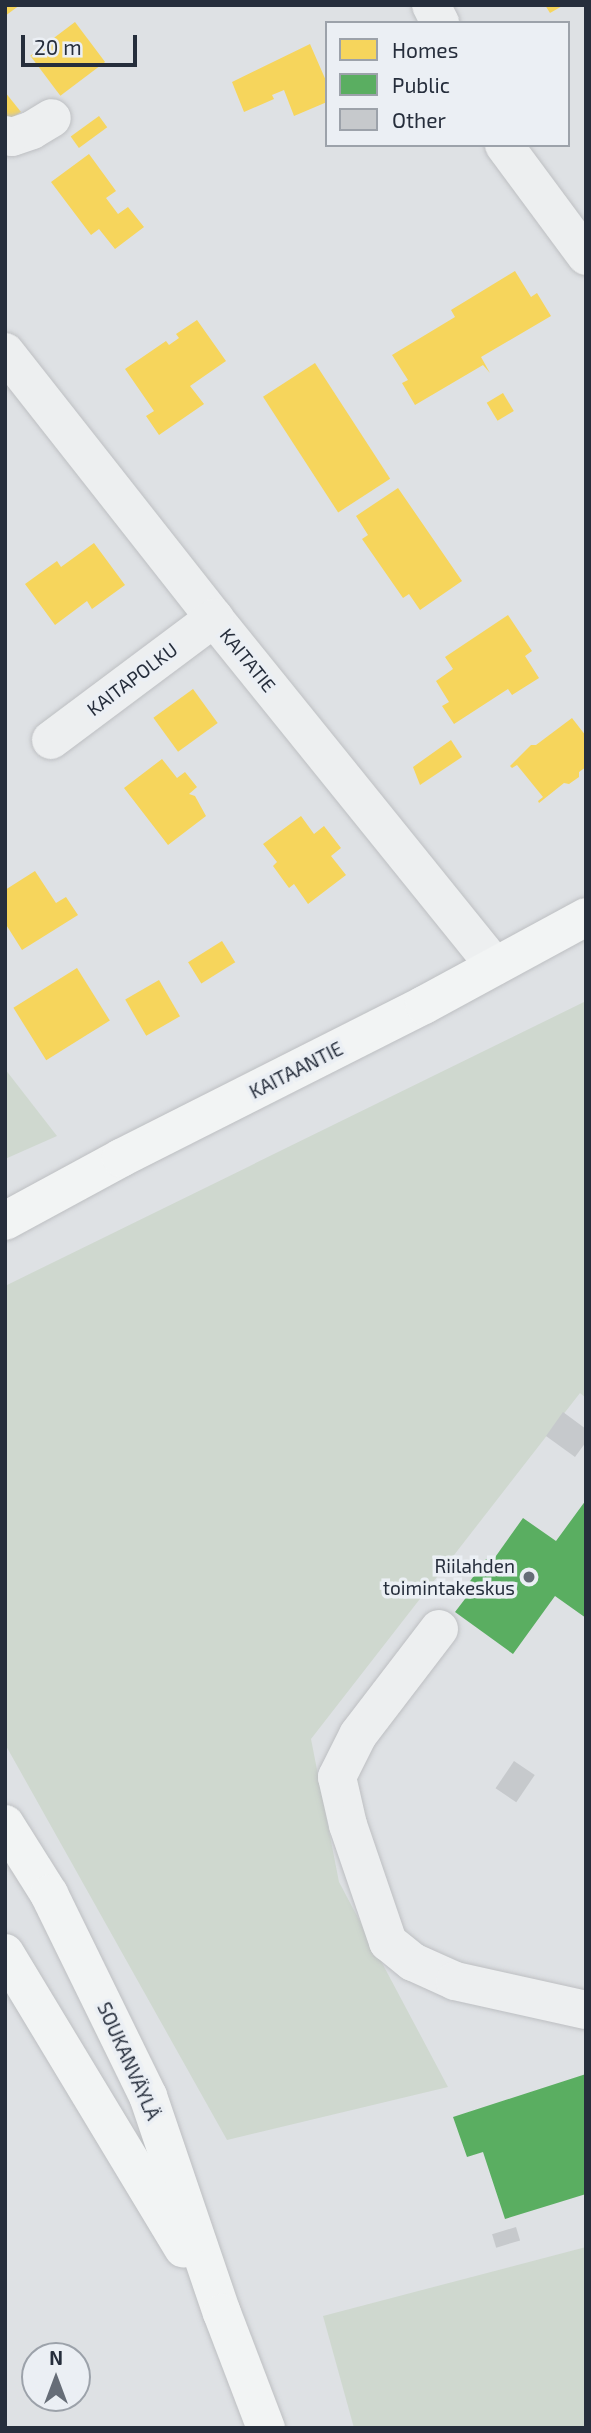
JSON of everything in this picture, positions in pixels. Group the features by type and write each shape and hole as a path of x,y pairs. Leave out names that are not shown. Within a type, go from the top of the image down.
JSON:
{"main road":[{"name":"KAITAANTIE","path":"5,1221 121,1158 586,918"},
{"name":"SOUKANVÄYLÄ","path":"5,1824 49,1894 148,2096 222,2313 266,2428"},
{"name":"SOUKANVÄYLÄ","path":"5,1953 222,2313"}],"street":[{"path":"431,5 439,21"},
{"path":"5,135 12,137 32,130 52,118"},
{"path":"506,147 586,257"},
{"name":"KAITATIE","path":"5,352 214,618 495,966"},
{"name":"KAITAPOLKU","path":"51,740 214,618"},
{"path":"439,1629 358,1735 337,1777 348,1825 388,1942 413,1962 455,1981 586,2010"}],"shaded area":[{"path":"586,1001 586,1398 580,1393 311,1739 339,1882 448,2087 227,2140 5,1744 5,1286"},
{"path":"5,1069 57,1136 5,1159"},
{"path":"586,2247 586,2428 354,2428 323,2316"}],"building: Homes":[{"path":"5,5 20,5 5,16"},
{"path":"545,5 564,5 550,13"},
{"path":"75,22 105,62 60,96 30,56"},
{"path":"310,44 325,78 325,103 294,116 284,90 272,95 274,99 244,112 232,82"},
{"path":"5,92 21,112 10,119 5,113"},
{"path":"99,116 107,127 79,148 71,137"},
{"path":"89,154 116,191 106,198 118,214 128,207 144,227 115,249 99,229 91,235 51,182"},
{"path":"515,271 531,297 537,293 551,316 481,357 490,373 483,365 415,405 402,383 408,380 392,355 455,317 451,310"},
{"path":"197,320 226,361 190,386 204,404 159,435 146,416 154,411 125,369 166,341 169,345 179,338 176,334"},
{"path":"315,363 390,479 338,513 263,397"},
{"path":"503,393 514,411 498,421 487,403"},
{"path":"398,488 462,581 420,610 409,594 403,598 362,539 368,535 356,516"},
{"path":"94,543 125,585 92,609 87,601 55,625 25,584 57,561 61,567"},
{"path":"508,615 532,651 525,656 539,678 512,695 508,689 454,724 442,706 449,702 436,681 453,669 445,657"},
{"path":"193,689 218,723 178,752 153,718"},
{"path":"572,718 586,736 586,767 579,772 579,777 569,784 564,783 539,803 543,797 517,765 512,768 510,766 531,745 536,745"},
{"path":"451,740 462,757 420,785 413,767"},
{"path":"162,759 177,778 185,772 197,787 189,794 195,796 206,816 168,845 124,788"},
{"path":"301,816 314,834 324,826 341,848 331,856 346,875 308,904 294,884 289,888 273,866 277,862 263,844"},
{"path":"35,871 56,903 66,897 78,915 22,950 5,923 5,890"},
{"path":"222,941 235,962 201,983 188,962"},
{"path":"77,968 110,1021 46,1060 13,1008"},
{"path":"159,980 180,1016 146,1036 125,999"}],"building: Public":[{"name":"Riilahden toimintakeskus","path":"586,1500 586,1618 555,1596 513,1654 455,1612 468,1595 463,1591 486,1559 491,1563 523,1518 556,1541"},
{"path":"586,2074 586,2194 505,2219 483,2152 467,2157 453,2117"}],"building: Other":[{"path":"563,1412 586,1429 586,1442 575,1457 546,1436"},
{"path":"514,1761 535,1775 516,1802 496,1788"},
{"path":"516,2227 520,2240 496,2248 492,2234"}],"place":[{"name":"Riilahden toimintakeskus","path":"529,1577"}]}
